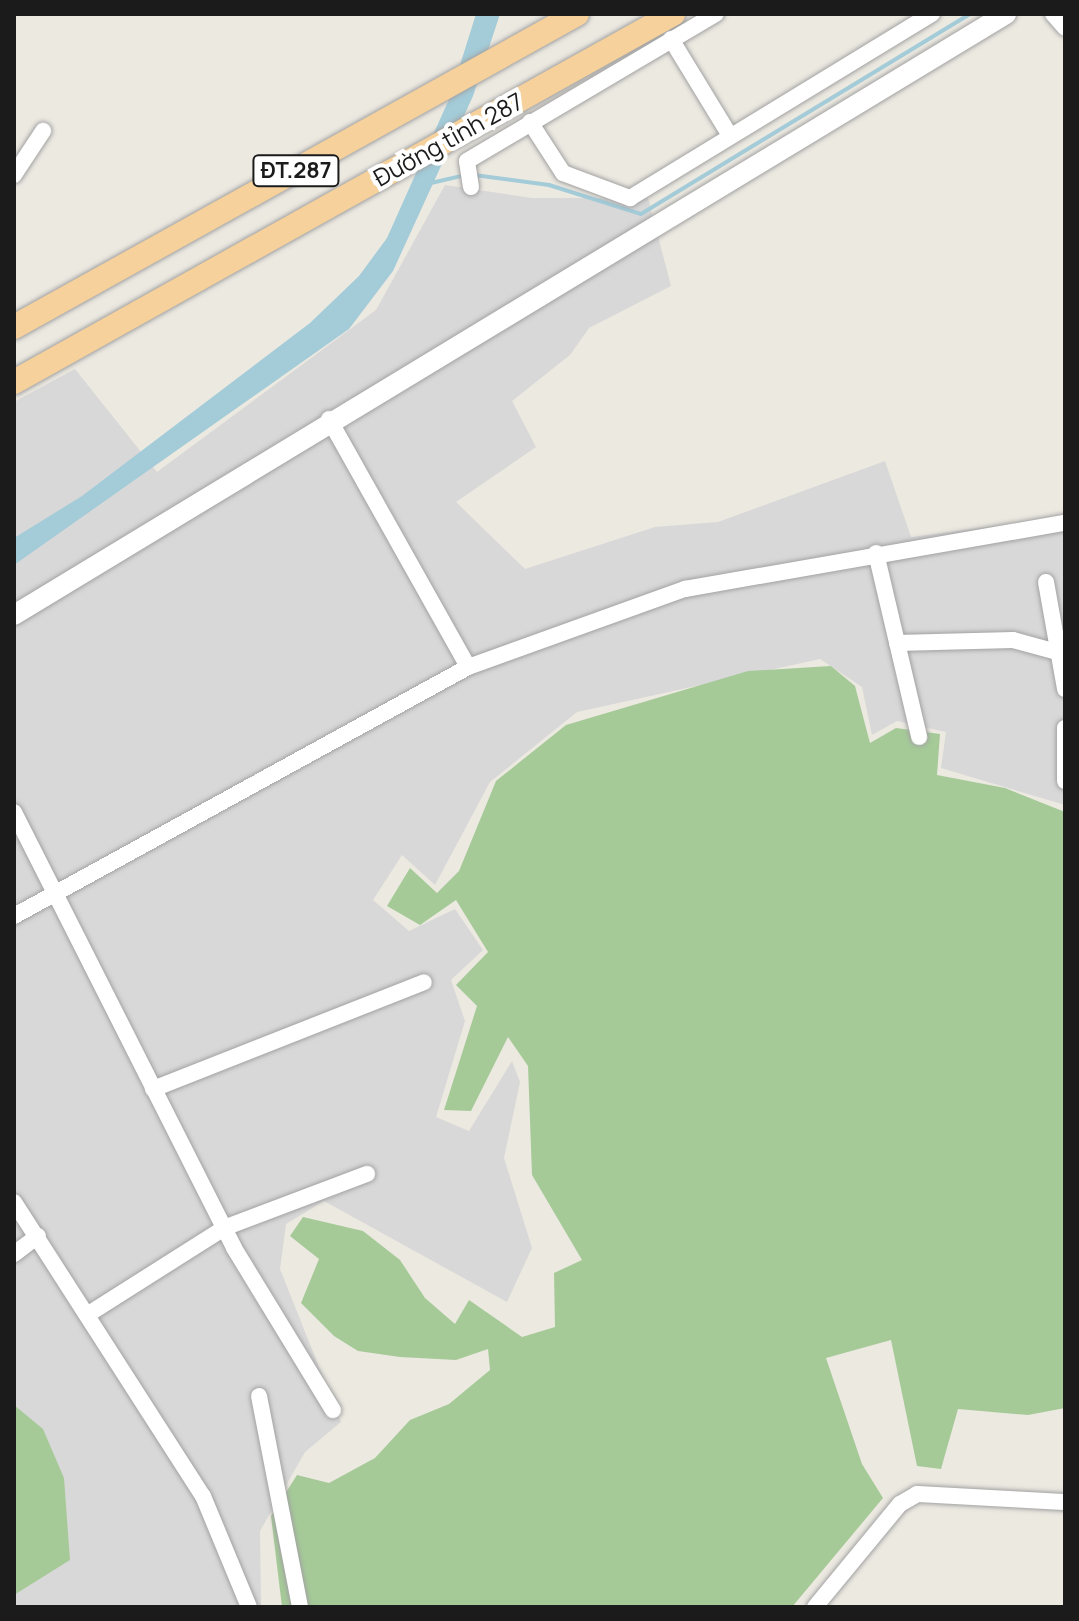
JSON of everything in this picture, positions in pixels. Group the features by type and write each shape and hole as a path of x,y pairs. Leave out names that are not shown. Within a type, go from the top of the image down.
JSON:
{"main road":[{"name":"Đường tỉnh 287","path":"14,327 577,14"},
{"name":"Đường tỉnh 287","path":"14,382 673,14"}],"street":[{"path":"468,163 530,122 716,14"},
{"path":"530,122 563,173 630,198 729,134 932,14"},
{"path":"14,615 329,419 1006,14"},
{"path":"1053,14 1065,28"},
{"path":"671,39 729,134"},
{"path":"464,130 471,187"},
{"path":"14,175 43,131"},
{"path":"329,419 468,667"},
{"path":"14,916 468,667 685,589 876,553 1065,523"},
{"path":"876,553 919,737"},
{"path":"1046,582 1065,689"},
{"path":"897,643 1013,640 1057,652"},
{"path":"1065,728 1065,781"},
{"path":"14,812 224,1228 333,1410"},
{"path":"153,1089 424,982"},
{"path":"87,1315 224,1228 367,1174"},
{"path":"14,1202 203,1496 249,1607"},
{"path":"14,1254 38,1236"},
{"path":"259,1396 300,1607"},
{"path":"815,1607 900,1504 917,1494 1065,1502"}],"shaded area":[{"path":"445,185 532,198 648,198 671,286 589,328 570,355 512,401 536,447 456,502 525,569 655,527 718,522 885,461 911,537 1065,517 1065,805 941,768 946,732 897,721 872,735 862,687 820,659 577,712 490,782 435,885 402,855 373,900 409,931 455,909 483,950 451,980 465,1021 436,1117 469,1131 512,1061 520,1082 504,1158 532,1248 507,1302 324,1201 286,1224 280,1269 341,1422 305,1452 260,1531 261,1607 14,1607 14,402 75,369 157,472 376,310"}],"green space":[{"path":"831,666 855,686 870,743 896,728 940,734 937,775 1005,788 1065,812 1065,1408 1028,1415 958,1409 941,1469 917,1466 891,1340 826,1358 862,1464 883,1498 792,1607 282,1607 271,1516 297,1475 329,1483 375,1458 410,1420 449,1404 490,1370 488,1349 456,1360 400,1357 358,1351 334,1336 301,1303 319,1259 290,1236 303,1217 363,1231 400,1260 425,1298 455,1324 469,1300 522,1337 555,1327 554,1273 582,1260 532,1175 528,1066 508,1037 471,1111 444,1110 477,1006 456,985 488,952 456,900 420,925 387,906 410,868 437,893 459,871 496,781 566,725 748,671"},
{"path":"14,1405 43,1429 64,1478 70,1560 14,1595"}],"water":[{"path":"476,14 500,14 473,96 393,271 349,329 14,565 14,538 82,496 310,323 359,276 387,238 450,97"}],"waterway":[{"path":"474,175 549,185 641,214 970,14"},
{"path":"431,183 466,175"}]}
